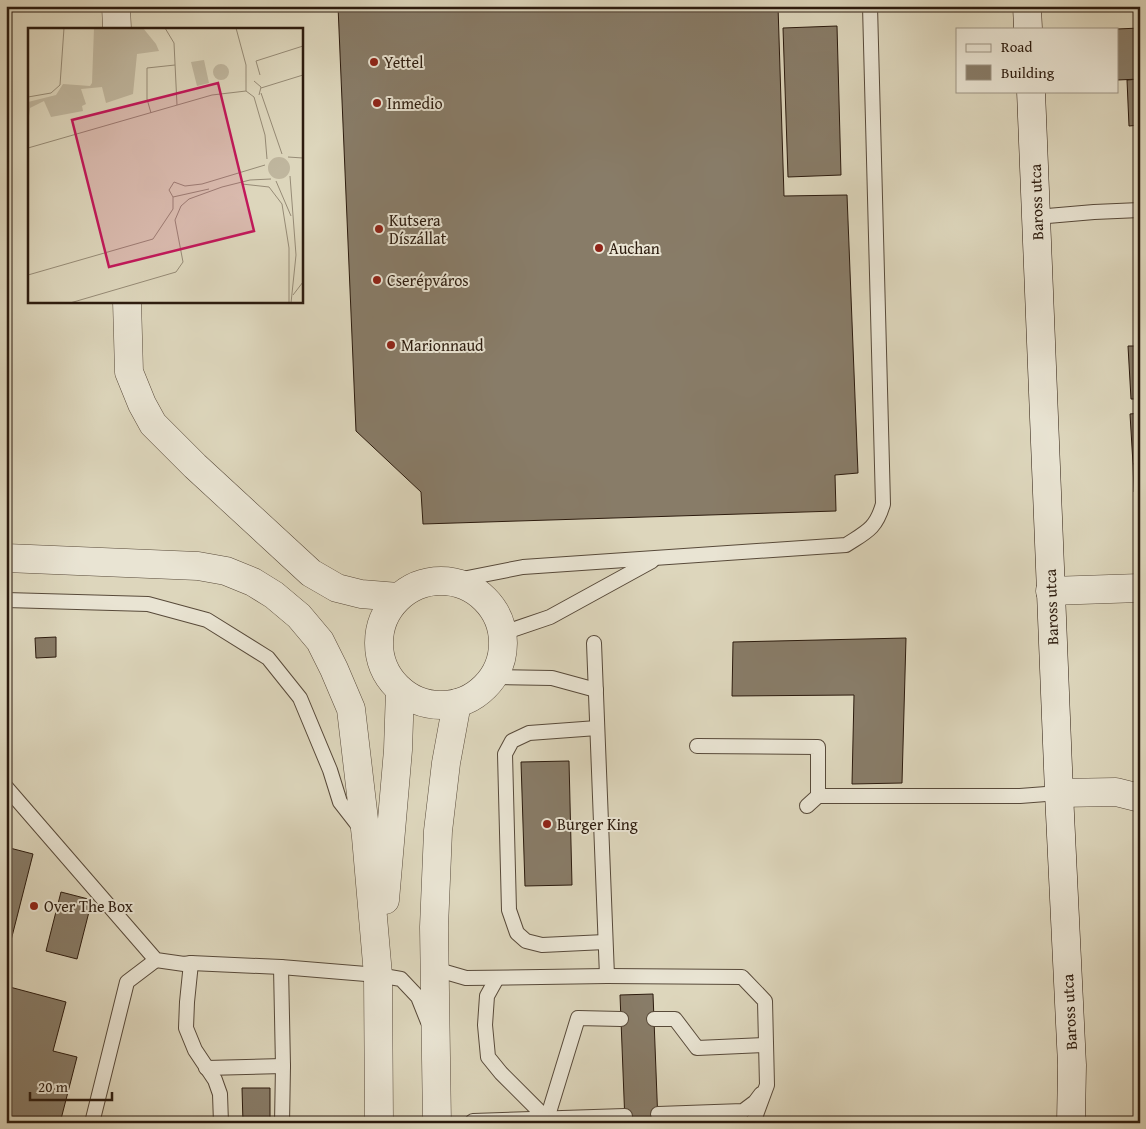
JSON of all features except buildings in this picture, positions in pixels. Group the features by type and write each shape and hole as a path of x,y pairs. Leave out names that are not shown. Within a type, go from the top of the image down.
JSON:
{"street":[{"path":"116,6 117,28"},
{"path":"1026,6 1028,28"},
{"name":"Baross utca","path":"1030,92 1050,591 1072,1064 1071,1123"},
{"path":"127,302 129,372 142,404 153,424 195,466 311,573 337,588 361,594 398,597"},
{"path":"6,558 198,566 226,571 253,582 274,595 299,616 320,641 351,709 366,837 378,975 379,1123"},
{"path":"452,581 470,588 486,599 497,615 503,633 500,663 493,677 483,689 471,698 457,703 442,705 426,703 412,698 400,690 389,677 381,661 379,644 381,626 388,610 398,597 413,587 425,582 452,581"},
{"path":"1050,591 1140,588"},
{"path":"378,975 398,750 400,690"},
{"path":"437,1123 434,926 438,831 446,763 457,703"},
{"path":"1059,793 1116,792 1140,798"},
{"path":"370,1123 379,1094"}],"lane":[{"path":"452,581 524,567 846,545 869,531 879,516 883,504 870,6"},
{"path":"1036,217 1140,210"},
{"path":"503,633 550,617 658,558"},
{"path":"6,600 148,604 207,620 268,658 300,698 330,770 340,802 366,837"},
{"path":"594,643 607,976"},
{"path":"493,677 552,678 596,690"},
{"path":"596,728 529,734 512,741 505,754 510,910 517,933 526,941 542,945 605,942"},
{"path":"698,746 818,747 818,796"},
{"path":"6,787 156,960 184,964 281,967 378,975 401,979 418,997 437,1042"},
{"path":"808,806 818,796 1020,796 1059,793"},
{"path":"92,1123 128,982 156,960"},
{"path":"191,963 186,1002 186,1028 195,1050 215,1080 220,1094 221,1123"},
{"path":"281,967 282,1123"},
{"path":"435,969 466,978 742,977 765,1000 767,1085 753,1123"},
{"path":"497,978 487,996 485,1025 488,1057 501,1073 547,1119"},
{"path":"547,1119 578,1018 621,1019"},
{"path":"654,1019 675,1019 698,1048 766,1045"},
{"path":"206,1068 283,1066"},
{"path":"658,1114 743,1111 755,1102 767,1085"},
{"path":"472,1123 625,1116"}],"place":[{"name":"Yettel","path":"374,62"},
{"name":"Inmedio","path":"377,103"},
{"name":"Kutsera Díszállat","path":"379,229"},
{"name":"Auchan","path":"599,248"},
{"name":"Cserépváros","path":"377,280"},
{"name":"Marionnaud","path":"391,345"},
{"name":"Burger King","path":"547,824"},
{"name":"Over The Box","path":"34,906"}]}
